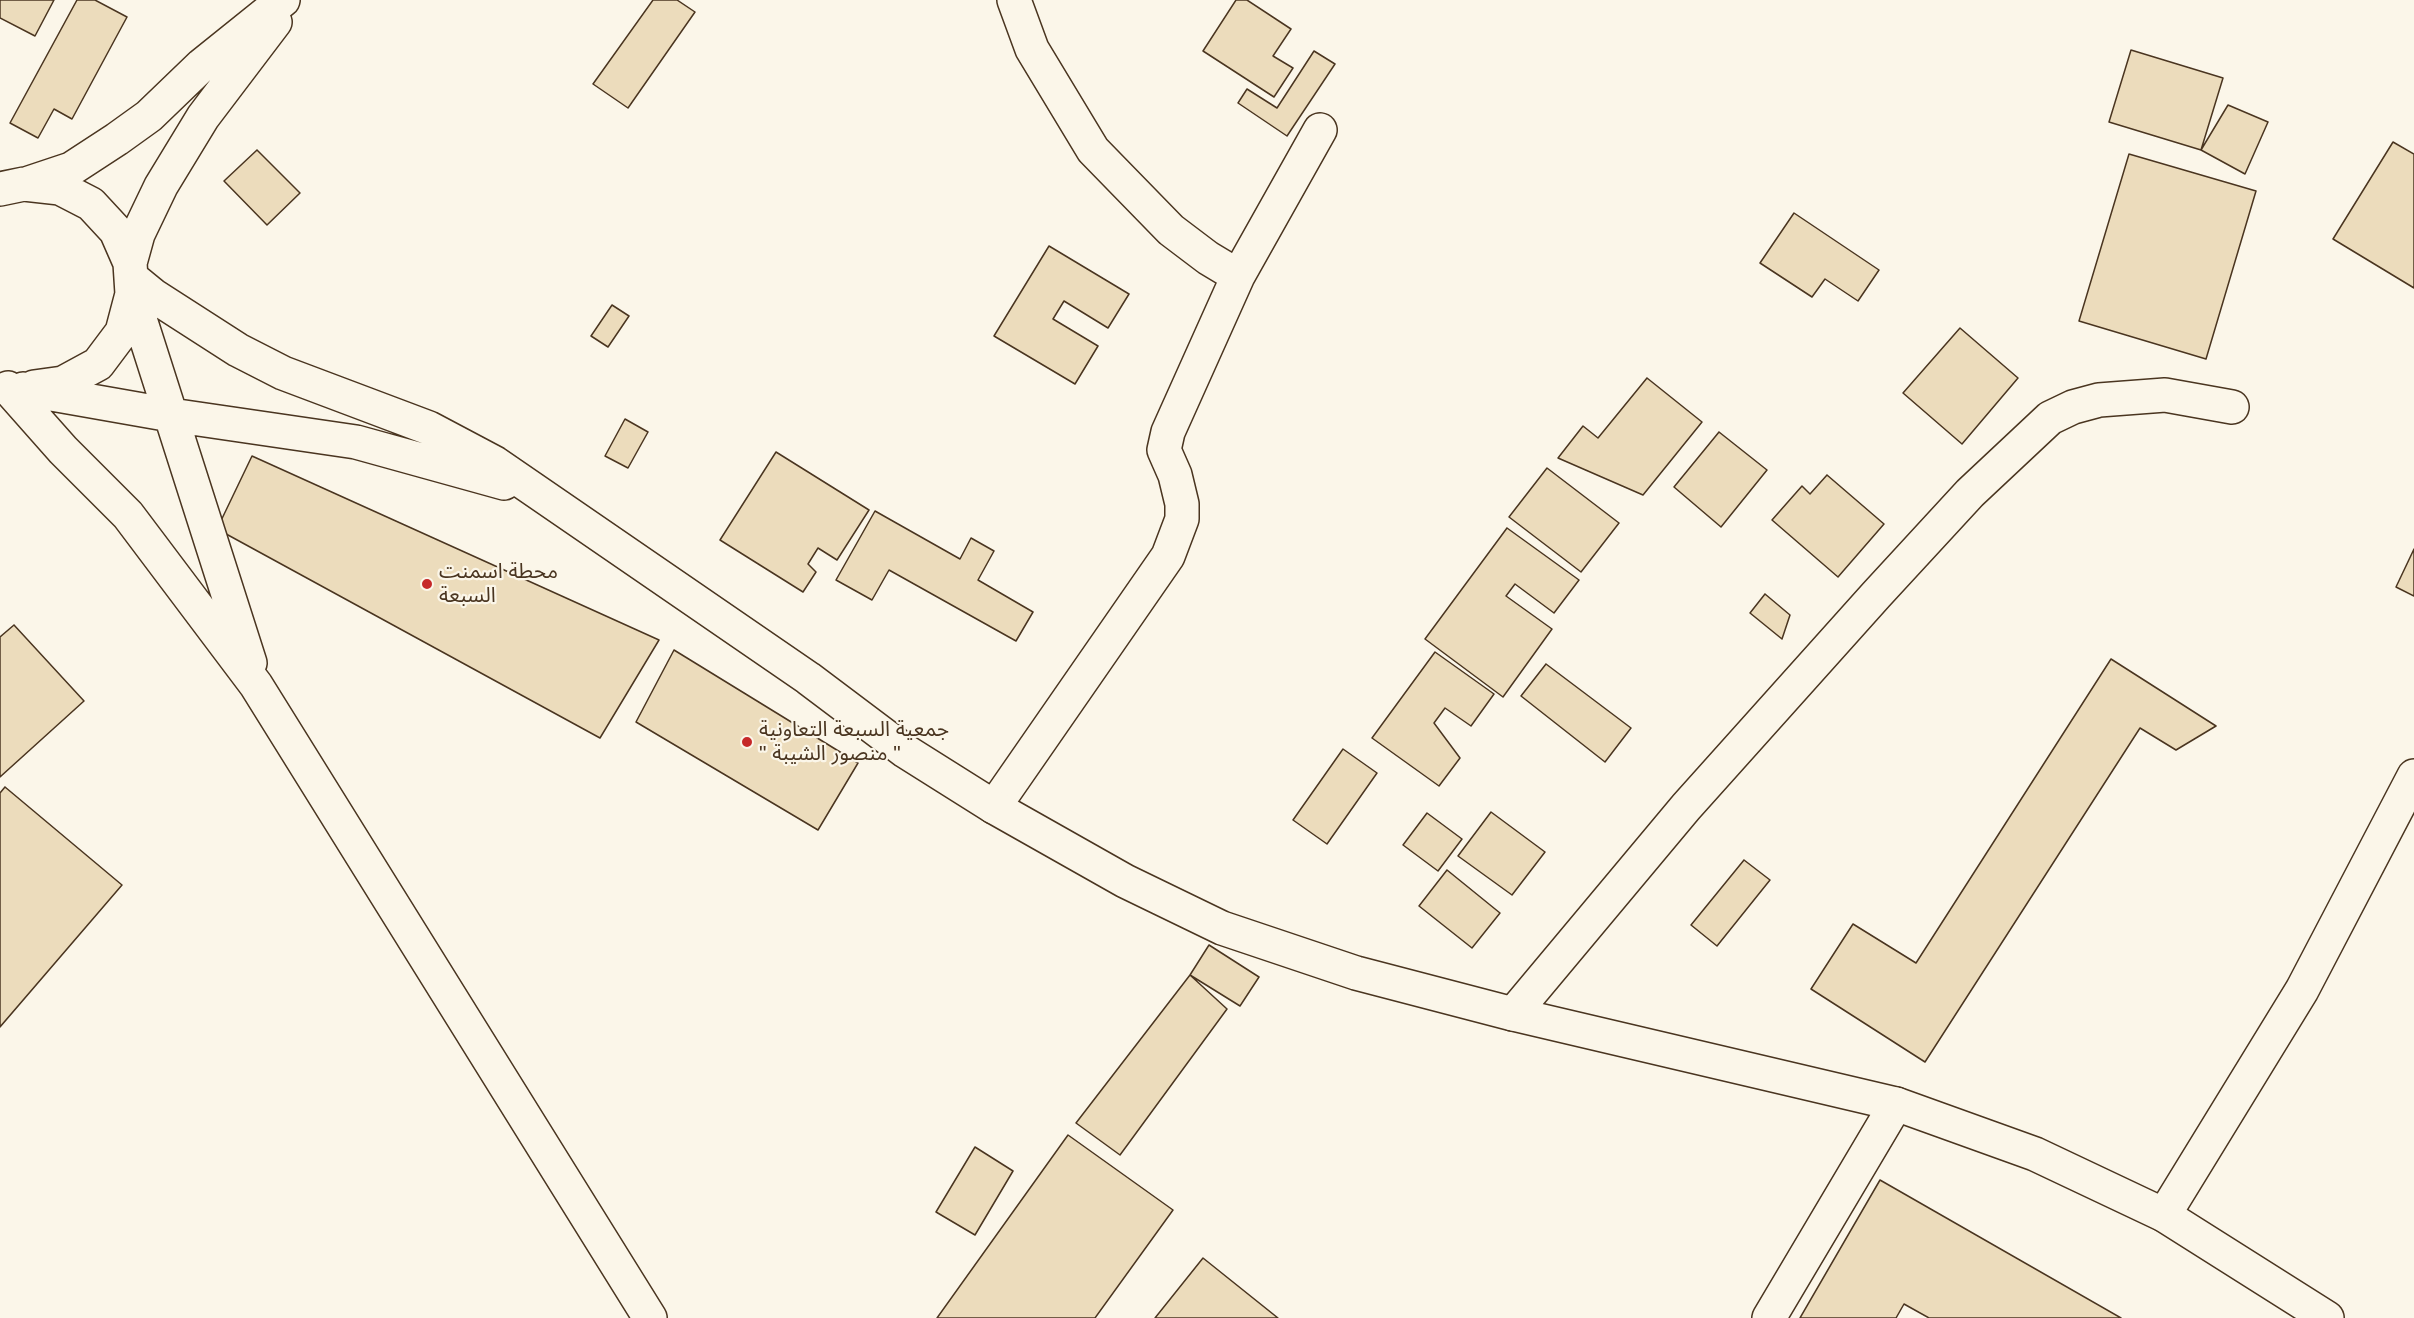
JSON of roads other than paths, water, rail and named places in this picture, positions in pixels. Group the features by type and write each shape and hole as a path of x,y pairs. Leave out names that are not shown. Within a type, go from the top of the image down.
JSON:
{"street":[{"path":"9,186 71,169 117,139 149,116 202,65 283,0"},
{"path":"11,387 63,383 98,364 122,332 138,234 161,186 203,117 291,0"},
{"path":"1014,0 1032,49 1093,150 1171,230 1208,258 1238,276"},
{"path":"994,807 1168,556 1182,519 1182,504 1175,475 1164,450 1176,410 1238,276 1320,130"},
{"path":"9,186 60,189 91,204 116,231 256,685"},
{"path":"131,278 154,296 238,350 283,373 429,428 495,463 808,678 905,751 994,807 1125,881 1222,928 1356,973 1513,1014 1896,1104 2034,1154 2164,1215 2327,1318"},
{"path":"11,387 171,415 356,442 542,494"},
{"path":"11,387 63,450 128,515 256,685 650,1318"},
{"path":"1513,1014 1686,807 1876,595 1970,493 2050,418 2073,406 2099,400 2166,395 2232,407"},
{"path":"2164,1215 2302,990 2414,776"},
{"path":"1769,1318 1896,1104"}],"place":[{"name":"محطة اسمنت السبعة","path":"427,584"},
{"name":"جمعية السبعة التعاونية \" منصور الشيبة \"","path":"747,742"}]}
